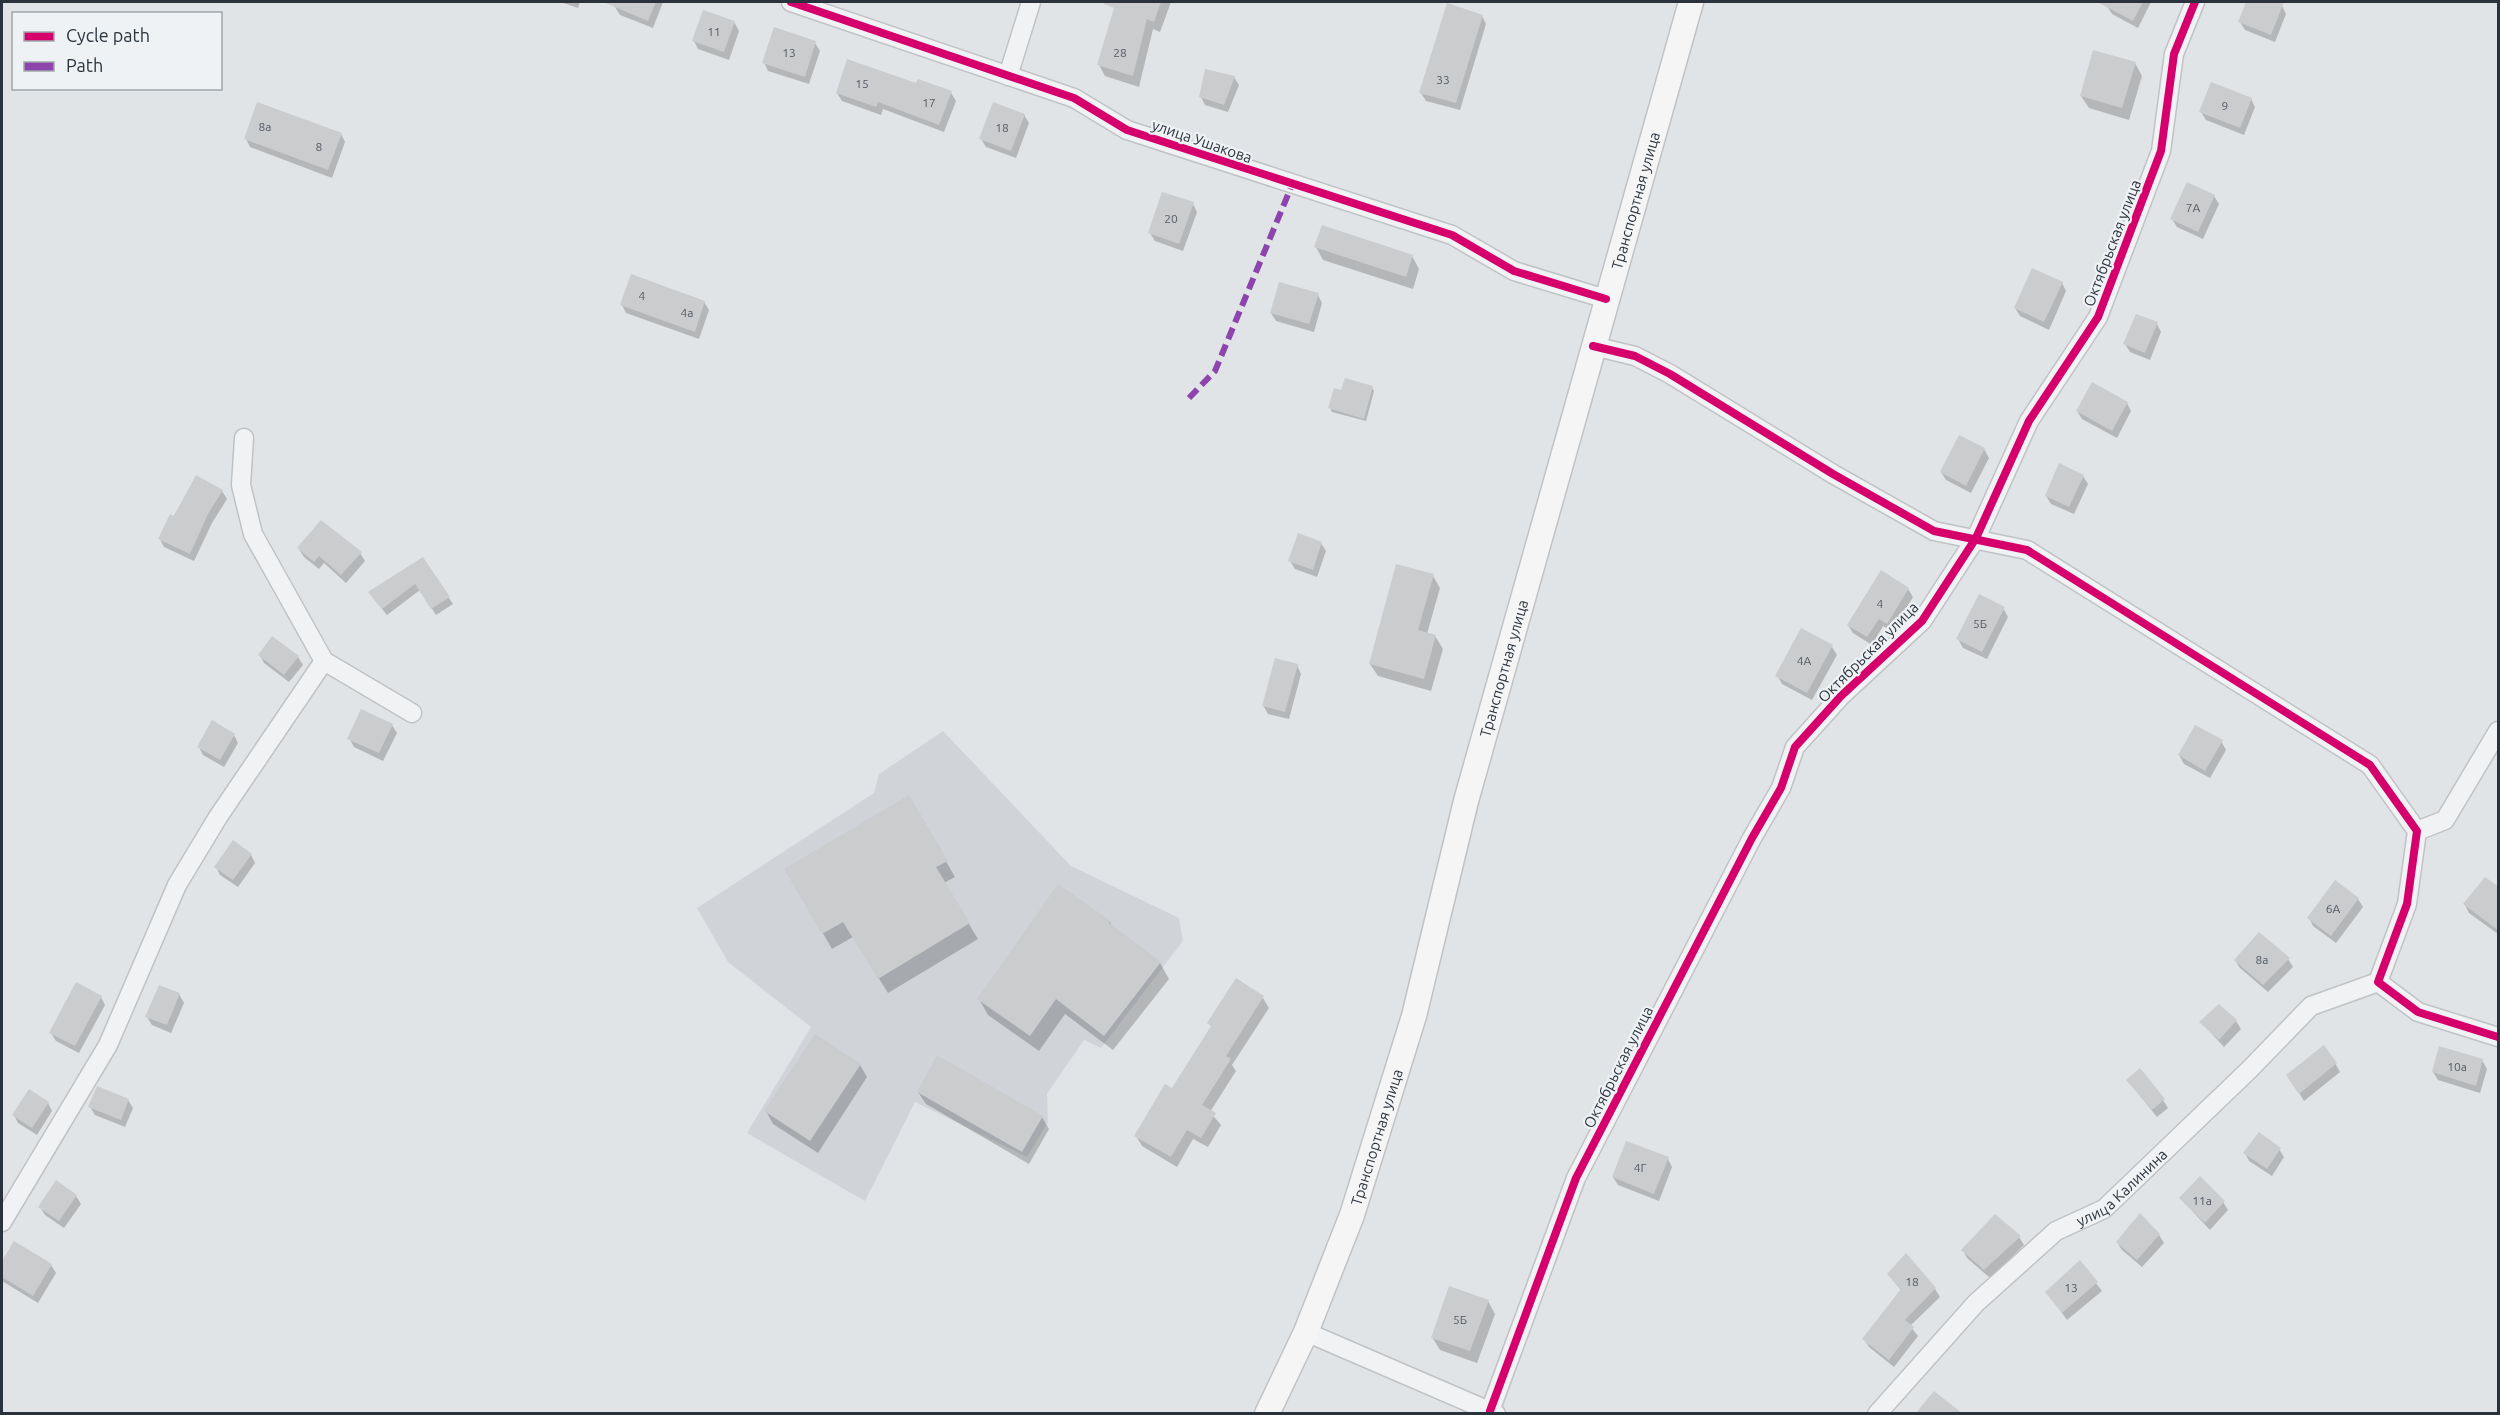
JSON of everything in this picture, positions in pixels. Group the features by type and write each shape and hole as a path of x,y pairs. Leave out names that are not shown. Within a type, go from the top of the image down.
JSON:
{"main road":[{"name":"Транспортная улица","path":"1267,1413 1306,1332 1352,1215 1414,1016 1466,801 1691,2"}],"street":[{"name":"улица Ушакова","path":"791,2 1074,98 1127,130 1452,235 1514,271 1606,299"},
{"path":"1008,76 1031,2"},
{"name":"Октябрьская улица","path":"1493,1412 1576,1178 1752,838 1781,788 1795,747 1841,696 1922,621 1976,538 2029,421 2098,317 2161,151 2174,54 2195,2"},
{"path":"1593,346 1635,356 1670,374 1833,474 1934,531 2027,550 2370,765 2417,831 2407,904 2378,982 2418,1012 2499,1037"},
{"path":"244,438 241,485 253,534 324,661 412,713"},
{"path":"2,1222 108,1045 177,885 218,817 324,661"},
{"path":"2417,831 2445,820 2499,731"},
{"name":"улица Калинина","path":"1877,1413 1976,1303 2056,1232 2104,1209 2249,1070 2311,1006 2378,982"},
{"path":"1306,1332 1493,1412"}],"shaded area":[{"path":"943,731 1071,866 1179,918 1183,941 1101,1048 1084,1040 1047,1094 1048,1122 1027,1157 915,1102 865,1201 747,1133 811,1027 728,962 697,908 874,793 879,774"}],"building":[{"path":"603,2 656,2 648,21"},
{"path":"1104,2 1161,2 1154,22 1147,19 1133,76 1097,65 1114,8"},
{"path":"2097,2 2143,2 2133,21"},
{"path":"2246,2 2284,2 2271,35 2238,22"},
{"path":"1447,3 1483,15 1456,103 1419,93"},
{"path":"703,10 735,21 724,52 692,41"},
{"path":"774,27 816,41 805,77 762,63"},
{"path":"2093,50 2136,62 2122,108 2080,96"},
{"path":"847,59 916,83 918,79 952,91 939,125 878,102 876,107 836,93"},
{"path":"1205,69 1235,76 1224,105 1199,97"},
{"path":"2211,82 2252,98 2240,128 2199,112"},
{"path":"257,102 342,133 328,170 244,139"},
{"path":"993,102 1025,114 1011,151 979,139"},
{"path":"2187,182 2215,195 2198,232 2170,219"},
{"path":"1162,192 1194,202 1179,244 1148,233"},
{"path":"1322,225 1413,255 1406,277 1314,247"},
{"path":"2032,268 2063,282 2044,322 2014,308"},
{"path":"631,274 705,301 695,332 620,305"},
{"path":"1279,282 1319,293 1309,324 1270,313"},
{"path":"2136,314 2158,322 2145,353 2123,344"},
{"path":"1345,378 1373,386 1364,419 1328,408 1334,388 1341,390"},
{"path":"2092,382 2128,402 2112,431 2076,411"},
{"path":"1959,435 1985,448 1966,486 1940,472"},
{"path":"2059,463 2084,475 2069,507 2045,496"},
{"path":"196,475 223,490 208,514 190,554 158,539 170,514 174,516"},
{"path":"321,520 362,552 341,575 319,556 314,562 297,548"},
{"path":"1298,533 1322,542 1313,570 1288,561"},
{"path":"423,557 450,597 431,609 415,584 382,609 368,592"},
{"path":"1396,564 1434,574 1418,630 1436,635 1424,679 1369,664"},
{"path":"1881,570 1909,588 1887,624 1879,619 1867,637 1847,625"},
{"path":"1979,594 2005,607 1982,652 1956,639"},
{"path":"1801,628 1833,645 1807,693 1775,676"},
{"path":"272,636 299,656 284,675 258,655"},
{"path":"1275,658 1298,664 1285,712 1262,706"},
{"path":"361,709 393,724 379,753 347,739"},
{"path":"212,720 235,734 220,760 197,747"},
{"path":"2195,725 2223,740 2205,771 2178,755"},
{"path":"909,795 948,861 936,867 970,923 878,979 843,922 822,934 784,869"},
{"path":"233,840 252,854 233,880 214,867"},
{"path":"2485,877 2499,887 2499,931 2463,904"},
{"path":"2335,880 2359,898 2331,936 2307,918"},
{"path":"1058,884 1111,921 1109,923 1161,962 1104,1036 1056,999 1030,1036 977,999"},
{"path":"2259,932 2290,958 2263,985 2234,960"},
{"path":"1236,978 1264,996 1226,1056 1231,1059 1202,1105 1216,1113 1201,1138 1187,1130 1171,1157 1134,1136 1165,1084 1172,1088 1211,1026 1207,1023"},
{"path":"76,982 102,996 75,1046 49,1033"},
{"path":"159,985 180,993 167,1025 145,1017"},
{"path":"2219,1004 2237,1020 2219,1040 2199,1022"},
{"path":"815,1034 861,1064 810,1141 764,1111"},
{"path":"2324,1045 2337,1063 2299,1094 2286,1075"},
{"path":"2439,1046 2483,1059 2476,1086 2432,1072"},
{"path":"937,1055 1043,1116 1022,1152 917,1092"},
{"path":"2140,1068 2165,1099 2152,1110 2126,1080"},
{"path":"97,1086 129,1099 121,1120 88,1107"},
{"path":"29,1089 49,1102 32,1128 12,1115"},
{"path":"2259,1132 2281,1148 2267,1169 2243,1153"},
{"path":"1626,1141 1669,1157 1654,1194 1612,1177"},
{"path":"2200,1176 2225,1201 2205,1223 2179,1198"},
{"path":"56,1180 77,1195 59,1221 38,1207"},
{"path":"2140,1213 2160,1234 2137,1260 2116,1242"},
{"path":"1995,1214 2021,1236 1984,1270 1961,1250"},
{"path":"14,1241 52,1264 33,1296 2,1277 2,1261"},
{"path":"1906,1253 1936,1288 1905,1320 1914,1327 1889,1360 1862,1339 1901,1289 1887,1274"},
{"path":"2080,1260 2098,1282 2062,1313 2045,1292"},
{"path":"1449,1286 1489,1300 1470,1351 1431,1338"},
{"path":"1934,1391 1962,1413 1916,1413"}],"marked path":[{"path":"1189,398 1215,371 1292,185"}],"cycle path":[{"path":"791,2 1074,98 1127,130 1452,235 1514,271 1606,299"},
{"path":"1490,1411 1576,1178 1752,838 1781,788 1795,747 1841,696 1922,621 1976,538 2029,421 2098,317 2161,151 2174,54 2195,2"},
{"path":"1593,346 1635,356 1670,374 1833,474 1934,531 2027,550 2370,765 2417,831 2407,904 2378,982 2418,1012 2498,1037"}]}
